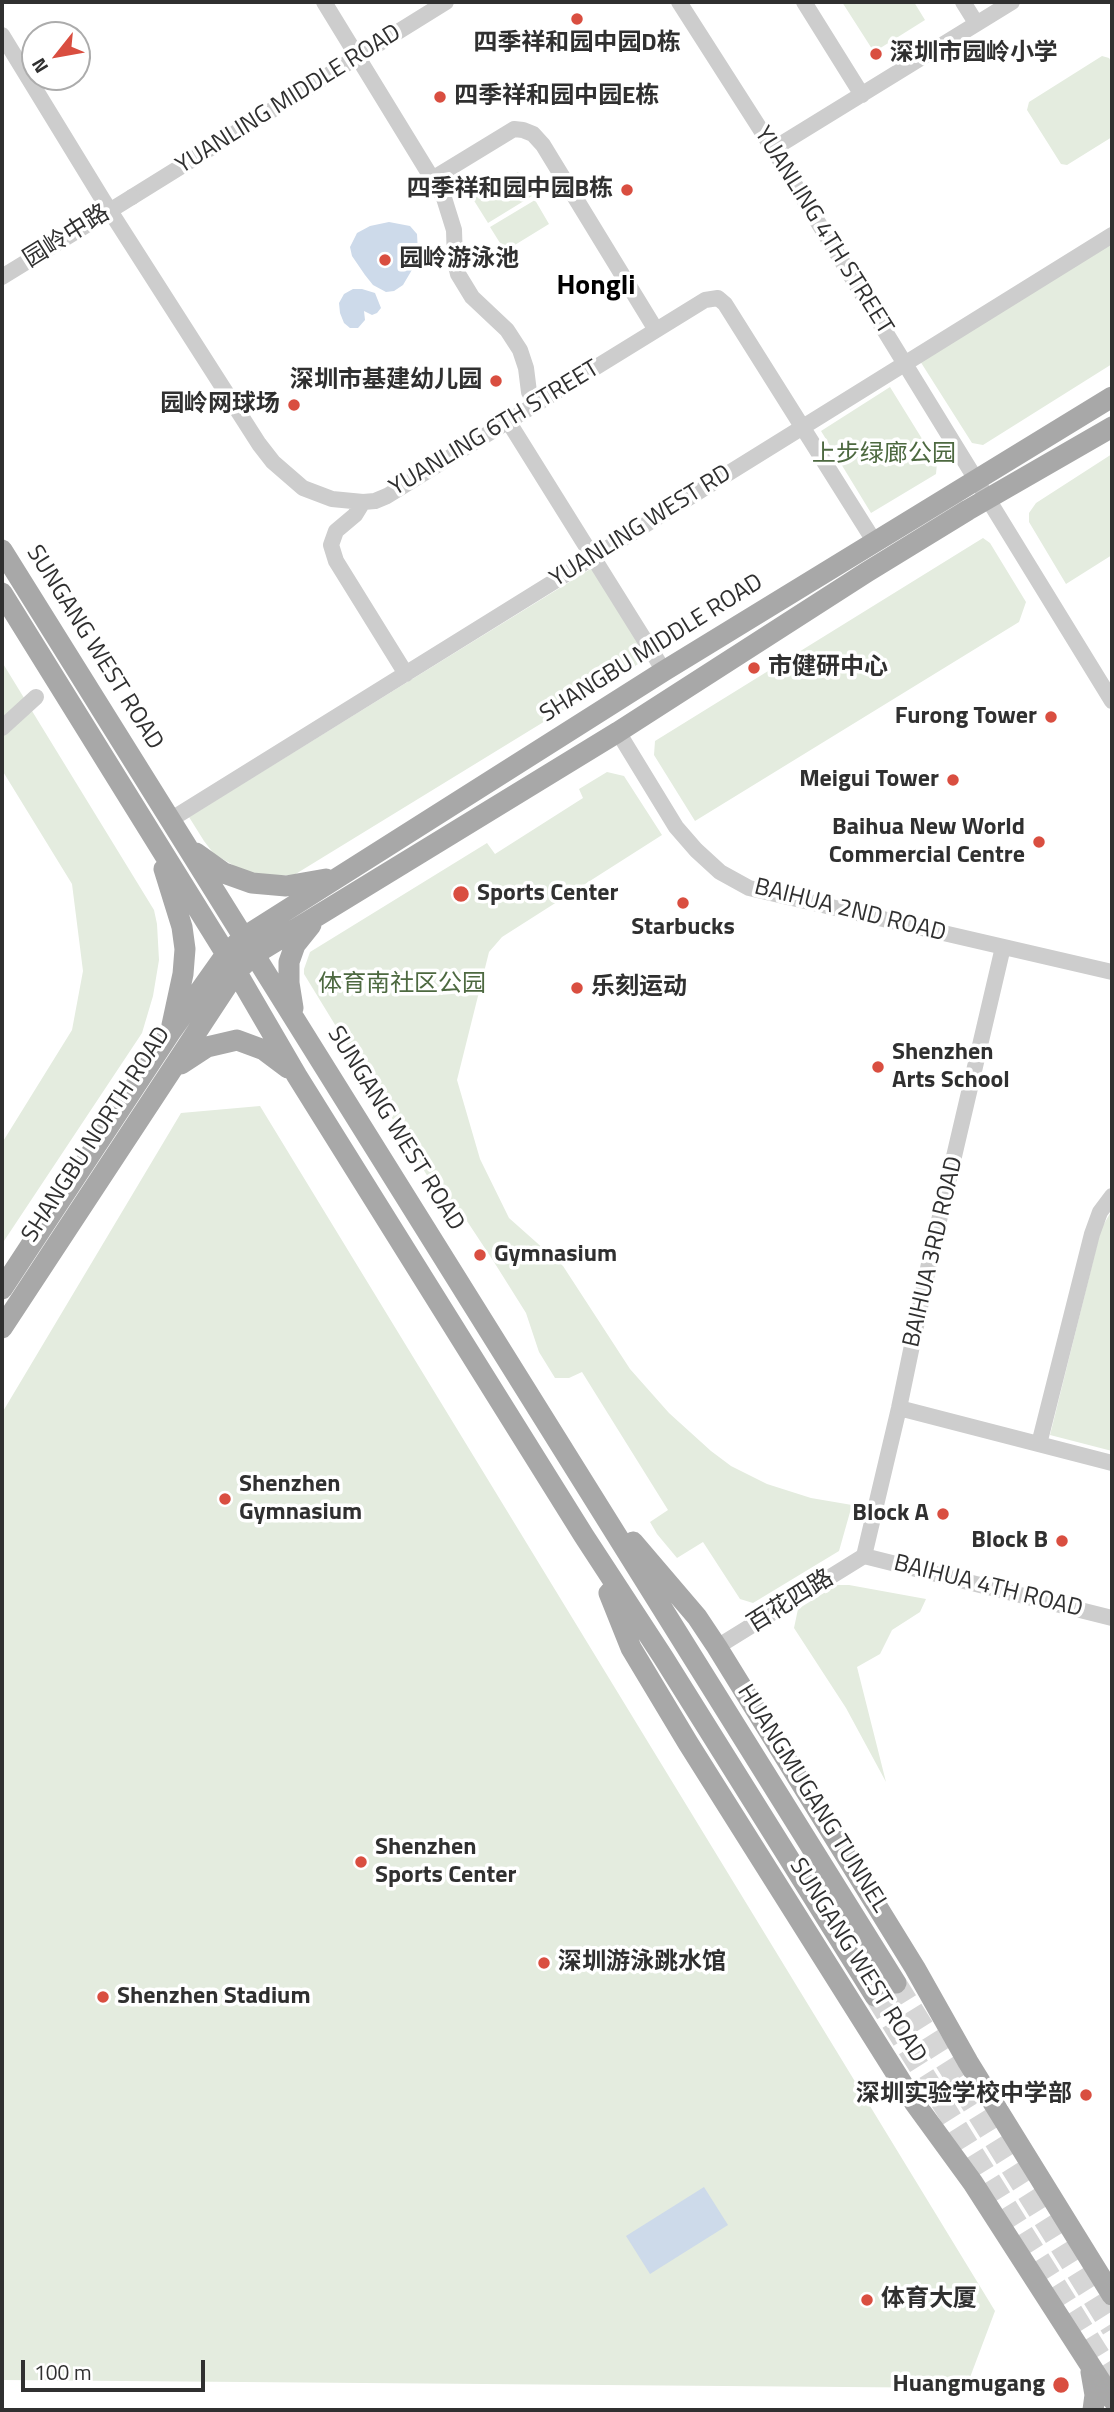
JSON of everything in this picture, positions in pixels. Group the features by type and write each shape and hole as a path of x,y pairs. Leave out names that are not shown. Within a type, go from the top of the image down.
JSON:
{"main road":[{"name":"SHANGBU MIDDLE ROAD","path":"231,963 249,946 345,874 874,541 971,470 1112,397"},
{"name":"SHANGBU MIDDLE ROAD","path":"249,946 326,912 618,732 867,572 1112,426"},
{"name":"SUNGANG WEST ROAD","path":"2,550 684,1644"},
{"name":"SUNGANG WEST ROAD","path":"2,593 231,963 297,1076 584,1536 663,1657"},
{"path":"156,843 182,927 185,949 183,974 170,1033"},
{"path":"177,875 192,855 224,873 266,885 300,885 345,874"},
{"path":"303,1032 292,1007 289,962 295,945 326,912"},
{"name":"SHANGBU NORTH ROAD","path":"2,1289 170,1033 231,963"},
{"name":"SHANGBU NORTH ROAD","path":"2,1328 171,1072 231,963"},
{"path":"171,1072 207,1047 237,1040 264,1050 297,1076"},
{"path":"372,1195 395,1179"},
{"name":"SUNGANG WEST ROAD","path":"609,1524 639,1549 697,1618 717,1647 1112,2295"},
{"name":"SUNGANG WEST ROAD","path":"584,1536 642,1669 914,2102 973,2183 1112,2399"},
{"name":"HUANGMUGANG TUNNEL","path":"684,1644 896,1983"},
{"name":"HUANGMUGANG TUNNEL","path":"663,1657 875,1996"},
{"path":"1088,2360 1095,2395 1093,2410"}],"street":[{"path":"324,2 449,210 458,274 472,297 508,330 520,350 529,392 536,405"},
{"name":"YUANLING MIDDLE ROAD","path":"132,197 446,2"},
{"name":"YUANLING 4TH STREET","path":"679,2 773,149 1112,701"},
{"path":"804,2 862,95"},
{"path":"963,2 973,18"},
{"path":"773,149 1012,2"},
{"name":"YUANLING 6TH STREET","path":"2,35 148,271 264,451 288,477 303,488 332,499 363,502 387,496 705,300 718,299 725,304 874,541"},
{"path":"430,175 514,129 533,134 543,145 656,330"},
{"name":"园岭中路","path":"2,278 132,197"},
{"name":"YUANLING WEST RD","path":"170,820 1112,235"},
{"path":"509,421 664,671"},
{"path":"363,502 355,516 337,531 331,545 336,561 406,674"},
{"path":"2,728 36,698"},
{"name":"BAIHUA 2ND ROAD","path":"618,732 676,827 720,872 738,882 767,893 1112,972"},
{"name":"BAIHUA 3RD ROAD","path":"864,1556 1003,947"},
{"path":"1039,1444 1092,1234 1100,1212 1112,1196"},
{"path":"899,1408 1112,1463"},
{"name":"BAIHUA 4TH ROAD","path":"864,1556 1112,1618"},
{"name":"百花四路","path":"717,1647 864,1556"}],"green space":[{"path":"842,2 914,2 925,20 874,52"},
{"path":"1102,56 1109,58 1112,63 1112,137 1067,165 1061,164 1027,110 1029,102"},
{"path":"518,172 532,196 488,223 473,199"},
{"path":"535,200 549,224 505,251 490,227"},
{"name":"上步绿廊公园","path":"1112,241 1112,364 983,445 972,443 920,361"},
{"name":"上步绿廊公园","path":"890,387 937,463 936,474 871,513 821,431"},
{"path":"1112,454 1112,555 1066,584 1029,522 1029,513 1036,503"},
{"path":"983,538 990,543 1026,602 1019,622 695,821 654,755 655,741"},
{"path":"592,568 648,658 294,875 263,876 238,868 214,854 204,841 189,817"},
{"path":"2,662 154,910 159,960 153,996 142,1033 2,1244 2,1143 72,1030 83,971 72,884 2,770"},
{"name":"体育南社区公园","path":"607,772 624,776 662,835 502,937 489,952 457,1080 480,1159 509,1218 563,1266 630,1369 669,1413 731,1466 767,1484 811,1498 852,1505 839,1551 753,1603 740,1599 703,1542 677,1558 657,1534 650,1522 668,1510 582,1372 569,1378 555,1378 539,1352 526,1313 463,1215 428,1177 304,974 310,952 487,843 495,854 583,798 579,789"},
{"name":"Shenzhen Sports Center","path":"260,1106 995,2311 966,2388 2,2380 2,1413 181,1113"},
{"path":"1112,1210 1112,1451 1050,1435 1101,1229"},
{"path":"837,1585 926,1599 920,1612 892,1630 880,1654 857,1667 886,1782 846,1708 794,1628 798,1609"}],"water":[{"name":"园岭游泳池","path":"389,222 410,226 417,234 418,253 416,263 403,285 394,291 386,292 373,285 365,275 352,256 350,247 357,233 370,226"},
{"name":"园岭游泳池","path":"353,289 375,293 381,308 372,315 364,311 365,320 358,328 350,328 344,323 340,313 339,303 344,294"},
{"path":"704,2187 728,2225 650,2274 626,2236"}],"tunnel":[{"path":"896,1983 1112,2329"},
{"path":"875,1996 1112,2375"}],"place":[{"name":"四季祥和园中园D栋","path":"577,19"},
{"name":"深圳市园岭小学","path":"876,54"},
{"name":"四季祥和园中园E栋","path":"440,97"},
{"name":"四季祥和园中园B栋","path":"627,190"},
{"name":"园岭游泳池","path":"385,260"},
{"name":"深圳市基建幼儿园","path":"496,381"},
{"name":"园岭网球场","path":"294,405"},
{"name":"市健研中心","path":"754,668"},
{"name":"Furong Tower","path":"1051,717"},
{"name":"Meigui Tower","path":"953,780"},
{"name":"Baihua New World Commercial Centre","path":"1039,842"},
{"name":"Sports Center","path":"461,894"},
{"name":"Starbucks","path":"683,903"},
{"name":"乐刻运动","path":"577,988"},
{"name":"Shenzhen Arts School","path":"878,1067"},
{"name":"Gymnasium","path":"480,1255"},
{"name":"Shenzhen Gymnasium","path":"225,1499"},
{"name":"Block A","path":"943,1514"},
{"name":"Block B","path":"1062,1541"},
{"name":"Shenzhen Sports Center","path":"361,1862"},
{"name":"深圳游泳跳水馆","path":"544,1963"},
{"name":"Shenzhen Stadium","path":"103,1997"},
{"name":"深圳实验学校中学部","path":"1086,2095"},
{"name":"体育大厦","path":"867,2300"},
{"name":"Huangmugang","path":"1061,2385"}],"district":[{"name":"Hongli","path":"596,287"}]}
